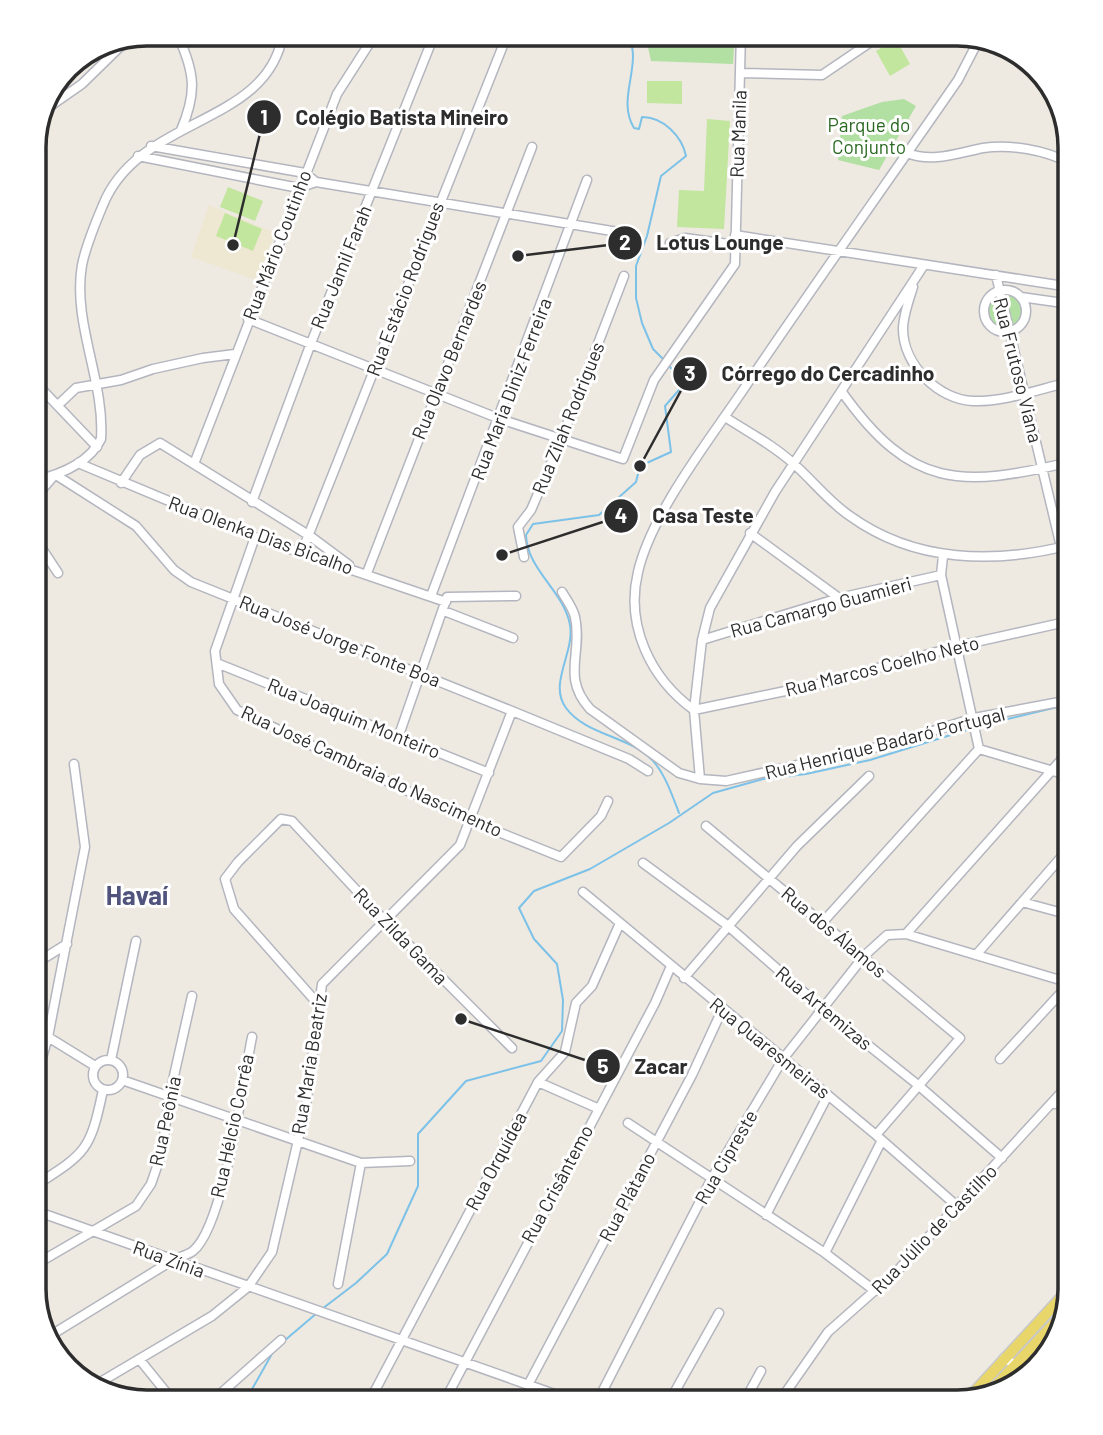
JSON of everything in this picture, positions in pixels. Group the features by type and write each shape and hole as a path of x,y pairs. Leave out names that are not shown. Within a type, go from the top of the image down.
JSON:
{"main road":[{"path":"978,1387 1057,1302"},
{"path":"1005,1377 1048,1330"}],"street":[{"path":"181,130 190,108 194,85 183,46"},
{"path":"46,478 78,463 97,447 101,429 82,298 82,265 104,201 138,156 151,146 232,104 262,83 276,62 280,46"},
{"name":"Rua Mário Coutinho","path":"194,464 337,94 368,46"},
{"name":"Rua Jamil Farah","path":"252,502 311,343 430,46"},
{"name":"Rua Estácio Rodrigues","path":"301,554 503,46"},
{"name":"Rua Manila","path":"736,245 741,46"},
{"path":"740,73 822,75 865,46"},
{"path":"694,710 672,694 653,670 641,642 636,610 637,572 657,522 838,250 967,64 972,48"},
{"path":"56,102 82,84 116,50"},
{"path":"151,146 305,173 316,182 630,234"},
{"name":"Rua Olavo Bernardes","path":"367,573 532,147"},
{"path":"907,153 933,158 983,149 1011,148 1058,157"},
{"path":"138,156 299,188 316,182"},
{"name":"Rua Maria Diniz Ferreira","path":"431,597 500,419 587,180"},
{"path":"735,235 1058,285"},
{"path":"248,319 375,367 500,419 619,460 624,458 654,380 732,270 736,245 685,238 670,243"},
{"path":"562,592 575,615 577,638 573,674 581,699 679,773 700,779 694,710 702,640 710,608 750,533 924,265"},
{"name":"Rua Frutoso Viana","path":"996,275 1022,393 1058,523"},
{"name":"Rua Zilah Rodrigues","path":"524,557 518,527 532,508 561,440 624,276"},
{"path":"914,281 903,327 904,339 911,359 938,389 961,400 989,400 1058,385"},
{"path":"1021,297 1027,315 1023,324 1008,333 997,331 985,317 986,302 998,291 1006,290 1021,297 1058,302"},
{"path":"58,405 76,388 121,380 153,369 235,354"},
{"path":"842,392 867,427 888,448 919,467 958,477 1001,476 1058,465"},
{"path":"46,393 97,447"},
{"path":"725,417 794,463 851,517 892,539 943,556 971,559 1058,547"},
{"path":"121,483 130,467 154,444 160,443 310,536 353,568"},
{"name":"Rua Olenka Dias Bicalho","path":"78,463 255,537 301,554 353,568 431,597 447,599 516,596"},
{"path":"46,485 54,476"},
{"name":"Rua José Jorge Fonte Boa","path":"54,476 136,526 182,577 512,711 629,760 648,771"},
{"path":"750,533 839,598"},
{"name":"Rua José Cambraia do Nascimento","path":"255,537 215,651 219,664 219,684 237,710 471,821 561,857 601,816 608,801"},
{"path":"46,555 58,573"},
{"path":"943,556 941,575 979,746"},
{"name":"Rua Camargo Guamieri","path":"702,640 839,598 941,575"},
{"path":"399,735 418,673 447,599"},
{"path":"444,611 513,638"},
{"name":"Rua Marcos Coelho Neto","path":"694,710 819,684 958,646 1058,624"},
{"name":"Rua Joaquim Monteiro","path":"219,664 489,773"},
{"name":"Rua Henrique Badaró Portugal","path":"700,779 726,781 891,744 974,719 1058,702"},
{"name":"Rua Maria Beatriz","path":"104,1380 212,1316 248,1287 272,1252 306,1107 322,984 460,845 512,711"},
{"path":"979,746 1058,772"},
{"path":"822,922 979,746"},
{"path":"1058,762 906,933 1058,979"},
{"path":"46,1044 85,847 74,764"},
{"path":"684,978 769,878 832,810 869,776"},
{"name":"Rua Zilda Gama","path":"318,1004 234,909 225,879 281,819 292,821 385,921 512,1048"},
{"name":"Rua dos Álamos","path":"706,827 960,1038 918,1085"},
{"path":"976,955 1058,861"},
{"name":"Rua Artemizas","path":"643,863 727,925 1002,1158"},
{"name":"Rua Quaresmeiras","path":"583,892 957,1206"},
{"path":"1022,902 1058,912"},
{"name":"Rua Orquídea","path":"375,1390 538,1082 565,1052 576,1003 592,986 621,923"},
{"name":"Rua Cipreste","path":"603,1390 712,1178 783,1059 864,956 887,935 906,933"},
{"path":"111,1060 136,941"},
{"path":"46,957 67,944"},
{"name":"Rua Crisântemo","path":"450,1390 671,966"},
{"name":"Rua Peônia","path":"46,1259 136,1206 151,1184 162,1152 169,1098 192,996"},
{"path":"1000,1059 1058,996"},
{"name":"Rua Plátano","path":"528,1385 723,1008"},
{"path":"48,1037 95,1066"},
{"name":"Rua Hélcio Corrêa","path":"56,1332 192,1251 205,1235 222,1187 252,1037"},
{"path":"111,1060 121,1068 122,1080 117,1088 103,1090 93,1080 95,1066 102,1061 111,1060"},
{"path":"122,1080 360,1163 410,1161"},
{"path":"538,1082 597,1108"},
{"path":"825,1253 879,1138 918,1085"},
{"path":"46,1179 69,1164 94,1136 103,1090"},
{"path":"766,1215 828,1096"},
{"path":"1049,1107 1058,1097"},
{"name":"Rua Júlio de Castilho","path":"787,1390 828,1332 900,1269 1049,1107 1058,1102"},
{"path":"628,1123 825,1253 875,1291"},
{"path":"338,1284 360,1163"},
{"name":"Rua Zínia","path":"46,1215 542,1390"},
{"path":"676,1390 719,1313"},
{"path":"225,1390 281,1340"},
{"path":"1004,1358 1017,1368"},
{"path":"140,1360 164,1390"},
{"path":"751,1390 761,1371"}],"shaded area":[{"path":"209,205 275,233 257,280 191,257"}],"green space":[{"path":"648,46 734,46 733,64 651,61"},
{"path":"884,46 900,46 910,64 890,76 876,51"},
{"path":"647,81 682,81 682,104 647,103"},
{"name":"Parque do Conjunto","path":"904,99 916,106 879,170 838,160 842,116 882,102"},
{"path":"707,119 730,121 724,229 677,227 679,190 704,191"},
{"path":"228,187 263,201 255,221 220,207"},
{"path":"225,213 262,229 253,251 216,236"},
{"path":"1005,290 1020,296 1026,311 1020,326 1005,332 990,326 984,311 990,296"}],"waterway":[{"path":"632,46 628,111 634,128 639,129 642,117 657,120 676,135 686,156 661,176 647,236 636,266 636,298 642,323 653,349 665,361"},
{"path":"668,365 685,383 665,406 671,452 640,466 636,482 599,515 533,524 526,535 532,559 561,602 570,625 571,635 561,678 561,699 574,717 584,724 629,744 649,757 663,776 679,813"},
{"path":"979,726 1058,707"},
{"path":"322,1309 356,1283 387,1254 418,1186 418,1134 466,1081 541,1061 562,1031 563,1000 557,964 534,939 519,908 534,891 590,869 669,823 713,793 763,779 806,774 870,760 970,729"},
{"path":"284,1341 317,1313"},
{"path":"252,1390 273,1352"}],"place":[{"name":"Colégio Batista Mineiro","path":"233,245"},
{"name":"Lotus Lounge","path":"518,256"},
{"name":"Córrego do Cercadinho","path":"640,466"},
{"name":"Casa Teste","path":"502,555"},
{"name":"Zacar","path":"461,1019"}],"district":[{"name":"Havaí","path":"137,896"}]}
